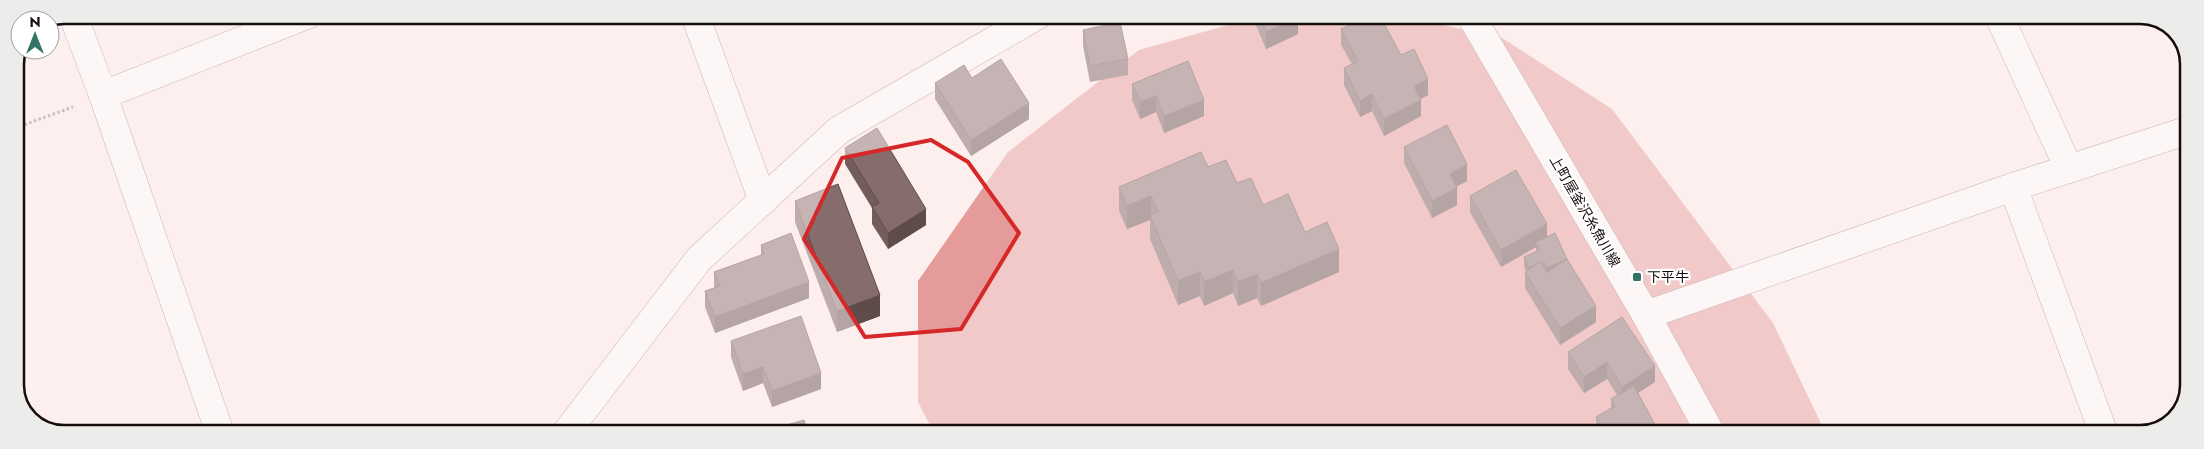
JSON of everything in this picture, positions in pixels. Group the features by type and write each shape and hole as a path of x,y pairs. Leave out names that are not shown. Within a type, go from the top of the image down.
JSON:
{"street":[{"path":"76,24 217,425"},
{"path":"103,96 284,24"},
{"path":"698,24 763,201"},
{"path":"572,425 699,259 839,130 1022,24"},
{"name":"上町屋釜沢糸魚川線","path":"1477,24 1646,315 1706,425"},
{"path":"2003,24 2069,169"},
{"path":"1646,315 2013,187 2180,133"},
{"path":"2013,187 2101,425"}],"path":[{"path":"24,125 103,96"}],"highlighted area":[{"path":"931,140 968,162 1019,233 961,329 865,337 804,239 842,158"}],"shaded area":[{"path":"1232,24 1440,24 1502,38 1612,109 1773,323 1822,425 930,425 918,402 918,281 1008,152 1139,50"}],"building":[{"path":"1111,24 1120,24 1128,59 1090,66 1083,30"},
{"path":"1262,24 1284,24 1266,32"},
{"path":"1351,24 1384,24 1401,55 1414,49 1428,79 1414,86 1421,100 1384,119 1372,94 1360,101 1344,68 1358,61 1341,29"},
{"path":"1001,59 1029,103 971,140 935,83 964,65 972,78"},
{"path":"1188,61 1204,100 1164,116 1156,96 1140,102 1132,84"},
{"path":"1447,125 1467,164 1450,174 1457,188 1432,201 1404,147"},
{"path":"877,128 926,209 888,233 872,207 879,203 845,148"},
{"path":"1201,152 1208,167 1226,160 1237,183 1251,178 1263,205 1288,194 1305,232 1327,222 1339,249 1261,283 1257,274 1238,282 1233,270 1204,282 1200,272 1178,281 1150,215 1158,212 1151,196 1127,206 1119,187"},
{"path":"1516,170 1547,224 1501,250 1470,196"},
{"path":"838,184 880,295 837,311 795,201"},
{"path":"791,233 809,282 715,317 705,291 720,286 714,272 764,254 761,245"},
{"path":"1555,233 1567,259 1547,268 1544,262 1540,262 1529,268 1524,257 1540,250 1536,242"},
{"path":"1567,259 1596,306 1560,328 1525,272 1540,262 1547,272"},
{"path":"801,316 821,373 772,391 763,367 743,374 731,341"},
{"path":"1622,317 1655,366 1622,387 1607,362 1584,377 1568,352"},
{"path":"1634,386 1655,425 1601,425 1596,417 1615,406 1611,399"},
{"path":"804,420 806,425 787,425"}],"place":[{"name":"下平牛","path":"1637,277"}]}
